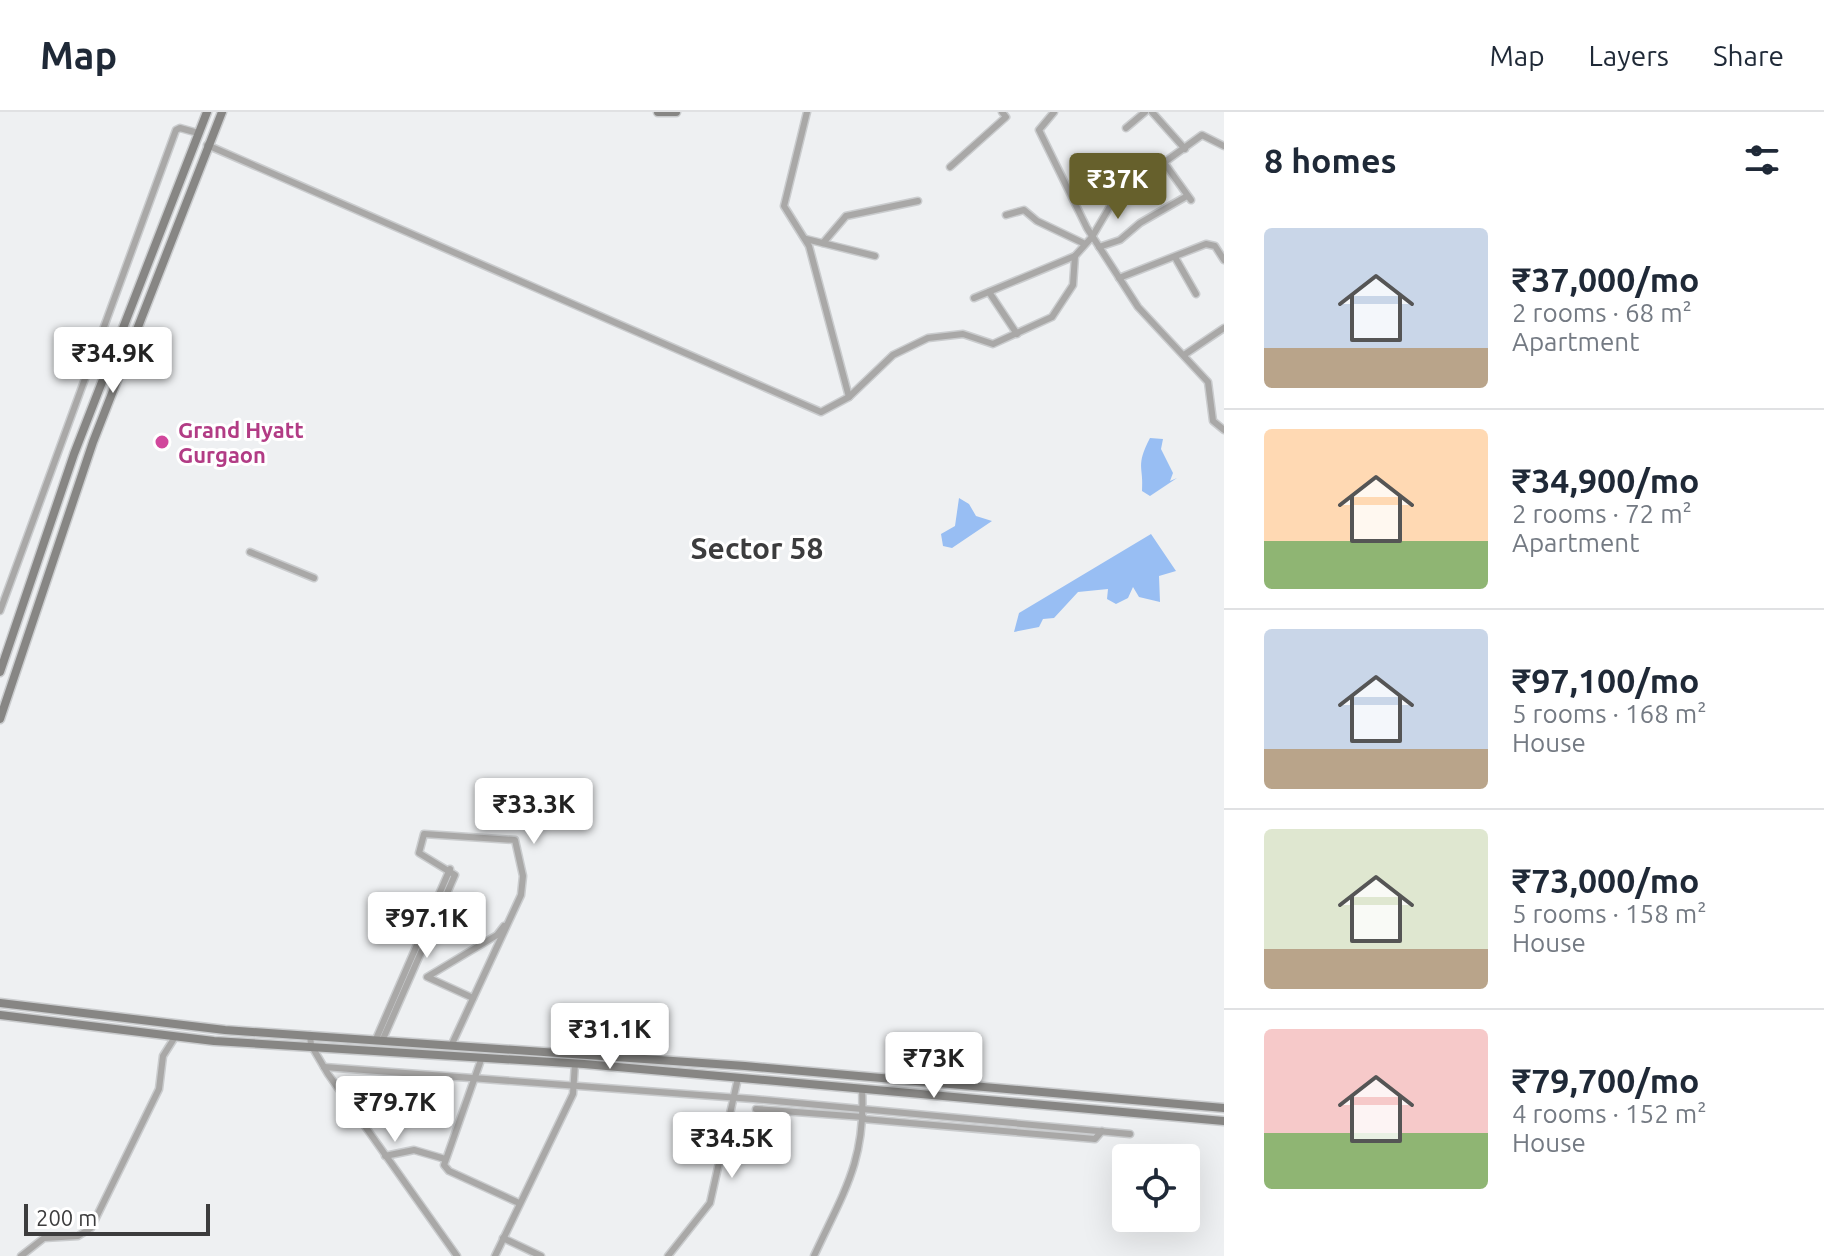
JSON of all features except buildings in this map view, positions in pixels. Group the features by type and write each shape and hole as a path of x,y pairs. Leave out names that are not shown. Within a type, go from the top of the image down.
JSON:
{"street":[{"path":"0,672 60,493 207,112"},
{"path":"0,719 83,469 207,145 224,112"},
{"path":"658,112 676,112"},
{"path":"807,112 797,163 784,201 787,212 806,239 849,397"},
{"path":"950,167 1006,117 1002,112"},
{"path":"1054,112 1040,124 1039,130 1092,237 1155,328 1184,355 1211,388 1213,421 1224,430"},
{"path":"1126,128 1145,112"},
{"path":"1152,112 1185,149"},
{"path":"0,611 176,130 180,128 198,133"},
{"path":"207,145 812,411 828,410 849,397 889,358 928,338 963,334 993,344 1054,314 1073,285 1075,256 1083,243 1092,237 1115,198 1204,135 1224,146"},
{"path":"1098,246 1120,240 1140,223 1189,198 1165,164"},
{"path":"1140,169 1145,177"},
{"path":"174,193 187,198"},
{"path":"823,243 846,216 918,201"},
{"path":"1006,215 1024,210 1037,221 1083,243"},
{"path":"1098,246 1123,233"},
{"path":"806,239 875,256"},
{"path":"1119,278 1135,269 1176,259 1210,244 1224,260"},
{"path":"974,298 1075,256"},
{"path":"1176,259 1196,294"},
{"path":"989,292 1017,334"},
{"path":"1184,355 1224,328"},
{"path":"250,552 314,578"},
{"path":"380,1039 424,936 455,875 450,869 419,853 426,833 518,842 522,888 452,1044"},
{"path":"473,998 428,980 428,974 506,926"},
{"path":"0,1003 207,1029 452,1044 1224,1108"},
{"path":"0,1015 175,1037 575,1063 1224,1121"},
{"path":"310,1035 311,1045 324,1067 457,1256"},
{"path":"21,1256 44,1238 78,1236 91,1228 159,1089 163,1056 175,1037"},
{"path":"482,1057 444,1165 449,1171 519,1203"},
{"path":"495,1256 574,1085 575,1063"},
{"path":"324,1067 735,1097 863,1115 1095,1139 1102,1131 1130,1134"},
{"path":"668,1256 710,1203 738,1078"},
{"path":"814,1256 857,1162 863,1115 862,1089"},
{"path":"1132,1099 1132,1112"},
{"path":"756,1109 863,1115"},
{"path":"385,1156 414,1150 445,1159"},
{"path":"503,1238 541,1256"}],"water":[{"path":"1150,438 1163,439 1161,449 1173,473 1170,481 1177,478 1150,496 1142,491 1141,466"},
{"path":"959,498 969,504 976,516 992,521 952,548 943,546 941,534 955,526"},
{"path":"1151,534 1176,571 1159,576 1160,602 1139,597 1133,587 1128,598 1116,604 1107,599 1108,589 1078,592 1054,618 1043,619 1039,627 1014,632 1019,613"}],"place":[{"name":"Grand Hyatt Gurgaon","path":"162,442"}],"district":[{"name":"Sector 58","path":"757,548"}]}
